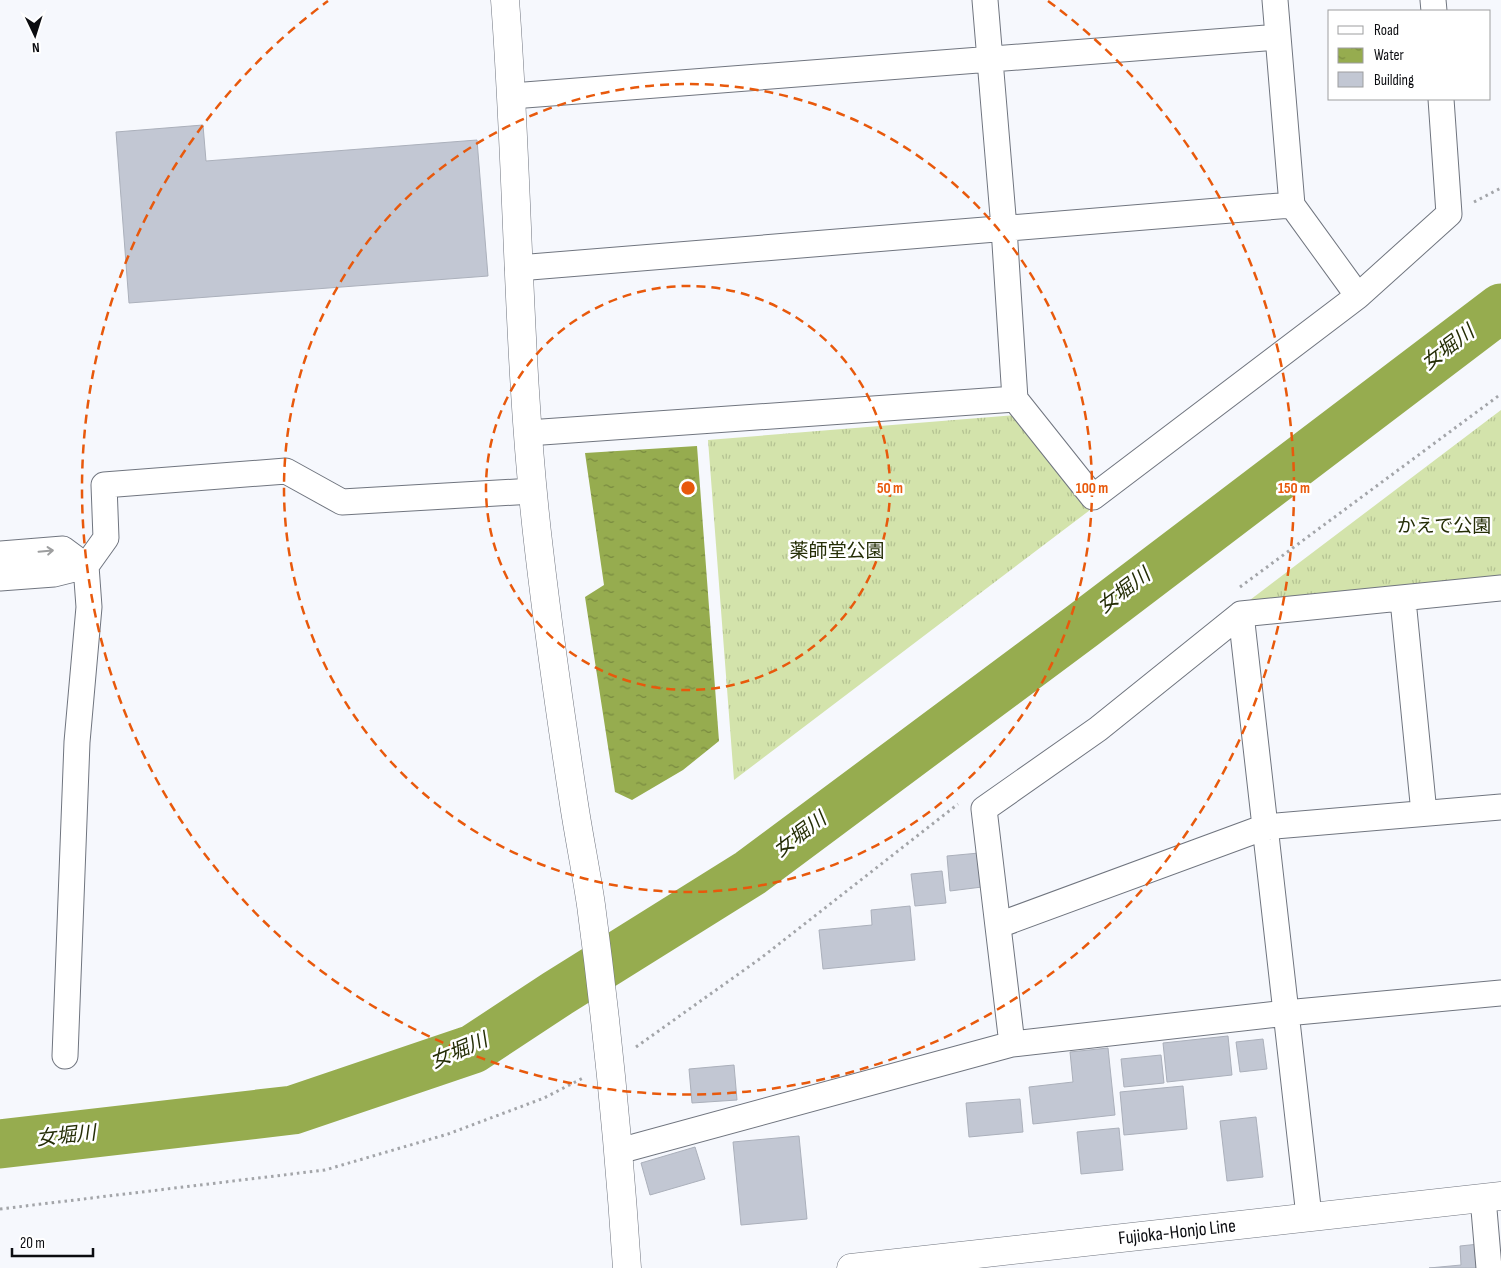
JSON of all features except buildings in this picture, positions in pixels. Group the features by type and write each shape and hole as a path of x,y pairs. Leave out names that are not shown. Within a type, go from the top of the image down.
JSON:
{"street":[{"path":"505,0 512,96 518,268 533,491 570,778 590,904 619,1151 627,1268"},
{"path":"985,0 1004,228 1015,399 1093,497 1358,296 1449,214 1441,100"},
{"path":"1275,0 1292,204 1358,296"},
{"path":"512,96 1278,37"},
{"path":"518,268 1292,204"},
{"path":"528,433 1015,399"},
{"path":"65,1056 76,742 89,607 86,566 106,538 104,485 286,471 342,502 533,491"},
{"path":"0,554 63,549 86,566"},
{"path":"0,578 54,574 86,566"},
{"path":"1012,1044 984,809 1098,729 1237,603 1403,600 1501,588"},
{"path":"1403,600 1424,813"},
{"path":"1237,603 1265,827 1309,1216"},
{"path":"999,925 1265,827 1501,807"},
{"path":"619,1151 1012,1044 1286,1013 1501,993"},
{"path":"1490,1268 1492,1197"},
{"name":"Fujioka-Honjo Line","path":"851,1268 963,1262 1309,1216 1492,1197"}],"path":[{"path":"1237,603 1501,394"},
{"path":"0,1208 325,1170 474,1124 544,1098 761,958 965,799"}],"green space":[{"name":"かえで公園","path":"1501,410 1501,578 1246,603"},
{"name":"薬師堂公園","path":"1016,415 1090,510 734,780 708,440"}],"water":[{"path":"697,446 719,741 683,770 632,800 615,792 585,597 604,585 585,453"}],"waterway":[{"name":"女堀川","path":"0,1144 293,1110 473,1049 558,993 750,873 1082,626 1501,308"}]}
